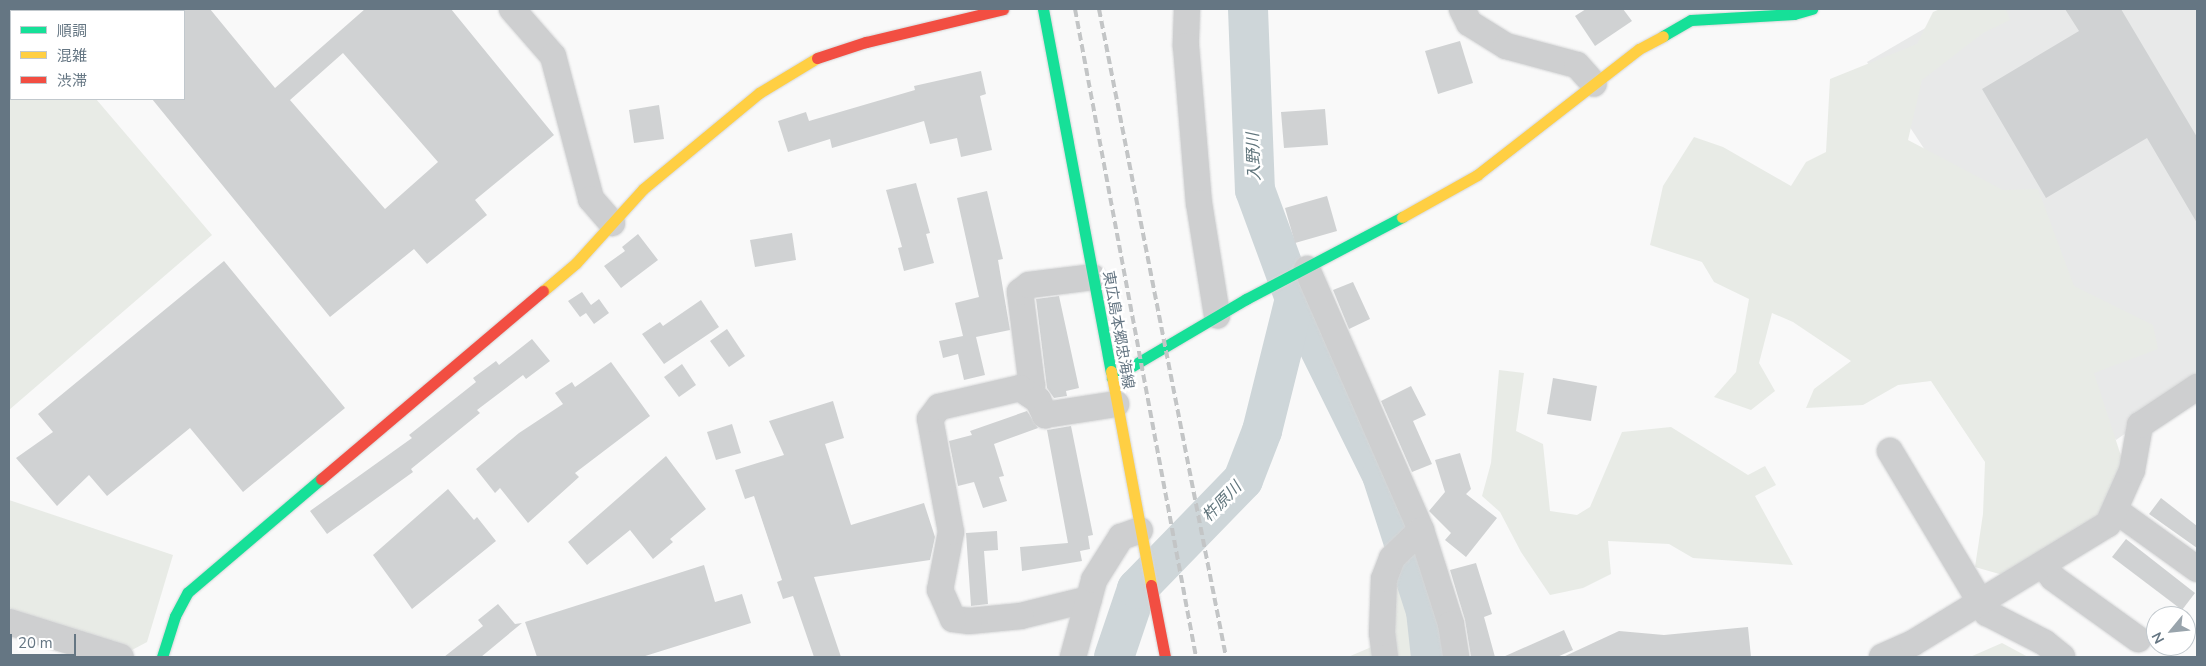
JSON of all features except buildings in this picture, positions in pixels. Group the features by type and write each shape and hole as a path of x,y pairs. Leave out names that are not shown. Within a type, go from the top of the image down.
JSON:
{"street":[{"path":"512,9 553,56 591,199 612,223"},
{"path":"162,657 175,616 188,592 576,263 643,189 744,105 810,60 952,14 1004,9"},
{"name":"東広島本郷忠海線","path":"1043,9 1164,657"},
{"path":"1187,9 1186,46 1199,203 1217,316"},
{"path":"1462,9 1469,23 1506,46 1577,65 1594,84"},
{"path":"1112,378 1246,299 1308,269 1477,175 1639,49 1691,20 1794,14 1812,9"},
{"path":"1308,269 1419,532 1451,624 1456,657"},
{"path":"1029,394 1032,386 1020,292 1029,285 1092,277"},
{"path":"1882,657 1913,643 1981,603 2108,524 2132,470 2140,425 2197,387"},
{"path":"1089,599 1021,616 969,621 953,619 940,590 951,532 930,419 939,407 1020,388 1038,400 1045,416 1116,404"},
{"path":"1890,451 1987,614 2045,643 2062,657"},
{"path":"2115,510 2197,569"},
{"path":"1073,657 1094,580 1121,537 1140,530"},
{"path":"1385,657 1384,579 1392,558 1419,532"},
{"path":"2043,565 2053,578 2138,639"},
{"path":"9,622 121,657"}],"shaded area":[{"path":"9,9 57,9 10,10 10,100 97,100 212,235 9,410"},
{"path":"1940,9 2006,9 2010,20 1983,33 1922,80 1908,140 2003,190 2038,189 2074,286 2153,325 2158,349 2094,373 2122,459 2101,516 2003,575 1975,567 1983,514 1985,462 1931,381 1898,385 1863,405 1806,408 1814,389 1851,361 1793,322 1772,313 1759,363 1775,391 1751,410 1714,397 1736,372 1749,299 1714,282 1702,262 1650,245 1663,186 1694,137 1723,147 1791,186 1806,162 1826,152 1830,79 1917,44 1933,12"},
{"path":"1958,9 2197,9 2197,383 2116,440 1867,62"},
{"path":"1499,370 1524,373 1516,431 1543,444 1550,511 1577,515 1590,507 1622,432 1671,427 1748,475 1765,466 1776,485 1755,496 1793,565 1693,558 1669,544 1608,541 1611,574 1583,588 1550,595 1521,552 1500,512 1482,496 1491,463"},
{"path":"9,500 173,555 147,642 132,650 9,608"},
{"path":"1403,566 1420,657 1348,657 1383,642 1385,574"},
{"path":"2002,643 2028,657 1970,657"}],"waterway":[{"name":"入野川","path":"1248,9 1255,190 1295,299 1382,475 1426,611 1431,657"},
{"name":"杵原川","path":"1114,657 1137,589 1243,480 1262,431 1295,299"}],"railway":[{"path":"1075,9 1196,657"},
{"path":"1099,9 1226,657"}],"traffic: fast":[{"path":"1043,9 1111,371"},
{"path":"1663,36 1691,20 1794,14 1812,9"},
{"path":"1112,378 1246,299 1402,217"},
{"path":"162,657 175,616 188,592 321,479"}],"traffic: slow":[{"path":"1402,217 1477,175 1639,49 1663,36"},
{"path":"543,291 576,263 643,189 759,93 817,58"},
{"path":"1111,371 1151,585"}],"traffic: jam":[{"path":"817,58 866,42 1003,9"},
{"path":"321,479 543,291"},
{"path":"1151,585 1165,657"}]}
